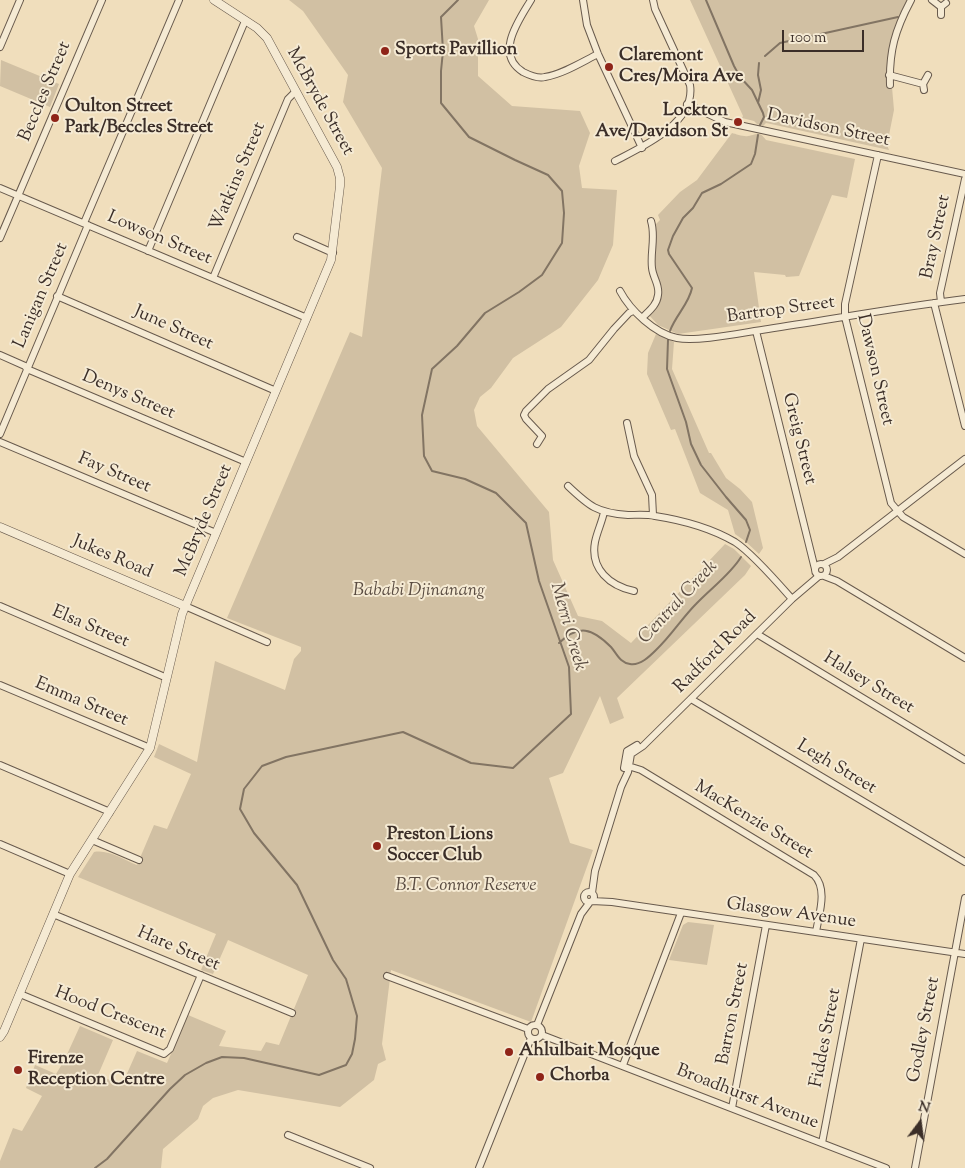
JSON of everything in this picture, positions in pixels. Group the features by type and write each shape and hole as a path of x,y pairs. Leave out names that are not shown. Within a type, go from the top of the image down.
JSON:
{"street":[{"path":"0,47 20,0"},
{"name":"Beccles Street","path":"0,238 102,0"},
{"name":"Lanigan Street","path":"0,434 178,0"},
{"name":"McBryde Street","path":"0,1037 70,874 150,748 185,606 333,253 340,173 267,38 257,28 214,0"},
{"path":"531,0 517,24 510,42 510,55 518,68 539,78 545,77 598,54"},
{"path":"583,0 587,25 598,54 642,148"},
{"path":"615,161 642,148 672,126 681,116 690,96 690,85 653,0"},
{"path":"890,85 890,53 901,19 912,0"},
{"path":"932,0 944,5 940,15"},
{"path":"148,250 245,21"},
{"path":"889,75 924,87 928,75"},
{"name":"Watkins Street","path":"213,278 288,99 296,91"},
{"name":"Davidson Street","path":"687,104 725,122 965,174"},
{"name":"Dawson Street","path":"878,155 845,304 845,317 891,503 904,517 965,554"},
{"name":"Bray Street","path":"965,179 938,303 965,426"},
{"name":"Lowson Street","path":"0,188 306,318"},
{"path":"643,318 653,308 658,294 658,287 651,267 654,229 651,220"},
{"path":"297,238 333,253"},
{"name":"Bartrop Street","path":"620,292 633,311 654,328 678,339 756,331 965,299"},
{"name":"June Street","path":"57,296 276,391"},
{"path":"537,444 543,436 526,419 524,415 526,411 548,389 589,360 614,329 633,311"},
{"name":"Greig Street","path":"756,331 811,554 821,570"},
{"name":"Denys Street","path":"0,355 28,369 246,462"},
{"path":"626,423 634,456 652,495 653,516"},
{"name":"Fay Street","path":"0,442 216,533"},
{"name":"Radford Road","path":"581,914 582,900 594,875 631,754 643,746 821,570 965,459"},
{"path":"568,486 586,503 604,512 653,516 688,523 736,543 792,599"},
{"path":"604,512 595,543 597,564 606,578 614,584 634,591"},
{"name":"Jukes Road","path":"0,527 267,642"},
{"path":"821,570 837,582 965,658"},
{"name":"Elsa Street","path":"0,606 167,678"},
{"name":"Halsey Street","path":"757,634 965,760"},
{"name":"Emma Street","path":"0,685 150,748"},
{"name":"Legh Street","path":"691,699 965,862"},
{"path":"0,765 110,812"},
{"name":"MacKenzie Street","path":"627,766 641,770 814,875 819,880 822,890 816,932"},
{"path":"92,840 139,860"},
{"path":"0,844 70,874"},
{"name":"Radford Road","path":"538,1025 581,914 592,898 594,875"},
{"path":"584,896 588,892 592,898"},
{"name":"Glasgow Avenue","path":"592,898 681,913 965,954"},
{"name":"Godley Street","path":"915,1168 965,898"},
{"path":"623,1065 681,913"},
{"name":"Hare Street","path":"53,914 292,1013"},
{"name":"Barron Street","path":"732,1108 766,925"},
{"name":"Fiddes Street","path":"822,1143 861,939"},
{"name":"Hood Crescent","path":"20,994 164,1054 170,1050 201,975"},
{"path":"387,976 528,1029"},
{"path":"538,1025 541,1028 542,1035 536,1039 531,1038 527,1033 528,1029 531,1026 538,1025"},
{"name":"Broadhurst Avenue","path":"542,1035 886,1168"},
{"path":"479,1168 531,1038"},
{"path":"288,1135 370,1168"}],"green space":[{"path":"289,0 489,0 474,26 478,39 478,76 512,106 580,111 590,133 579,166 582,188 617,190 613,245 598,280 561,327 513,358 491,388 480,397 474,410 477,426 549,512 553,560 578,616 602,621 631,643 725,544 734,549 751,566 745,575 617,698 624,718 610,724 600,696 563,773 549,778 570,843 593,850 531,1022 391,970 382,1044 386,1060 378,1064 374,1080 340,1107 238,1090 213,1098 203,1106 198,1119 163,1149 161,1168 0,1168 0,1161 13,1128 22,1131 42,1096 26,1088 35,1065 56,1074 80,1026 113,1040 98,1075 122,1085 137,1051 167,1063 188,1015 226,1031 219,1046 261,1051 266,1042 279,1045 308,975 228,940 213,974 201,970 216,934 78,877 94,852 110,853 137,865 154,825 167,829 191,774 154,757 159,744 197,762 215,661 285,690 294,659 301,651 301,647 227,618 350,332 362,337 382,168 343,102 348,75 303,11"},
{"path":"690,0 909,0 887,72 887,87 892,87 894,110 887,145 889,150 766,123 763,126 742,118 743,116"},
{"path":"1,60 59,84 50,107 0,86"},
{"path":"732,133 742,136 759,134 766,140 855,159 847,198 832,195 799,276 786,277 785,275 754,272 761,322 678,334 658,325 649,315 658,303 654,271 655,225 660,220 658,215 680,192 697,180"},
{"path":"656,334 674,342 672,369 709,453 711,453 726,478 752,502 763,548 759,554 735,534 728,510 700,493 675,429 671,430 647,374 648,353"},
{"path":"688,922 714,925 707,965 669,960 683,925"}],"waterway":[{"name":"Merri Creek","path":"95,1168 107,1159 170,1089 185,1075 206,1063 222,1057 244,1058 319,1075 346,1065 352,1054 357,1016 346,979 333,960 297,885 254,833 240,809 244,789 262,766 286,757 403,732 471,763 513,768 571,714 569,667 539,581 526,523 496,493 465,479 432,471 424,456 422,415 432,369 457,346 485,313 542,275 562,243 564,213 562,191 548,175 469,137 441,103 443,51 441,17 458,0"},
{"name":"Central Creek","path":"706,0 734,66 740,77 752,90 763,113 764,117 760,125"},
{"path":"765,56 780,43 898,17"},
{"path":"758,103 761,90 758,75 759,63"},
{"name":"Central Creek","path":"670,331 692,288 669,254 668,250 673,236 683,218 693,208 702,193 721,184 751,164 755,154 758,135"},
{"name":"Central Creek","path":"668,340 667,369 686,422 691,444 701,465 746,520 750,530 746,542"},
{"name":"Central Creek","path":"559,643 573,633 579,631 591,632 611,647 624,662 634,664 641,662 661,645 691,609 726,576 741,557"}],"place":[{"name":"Sports Pavillion","path":"385,51"},
{"name":"Claremont Cres/Moira Ave","path":"609,67"},
{"name":"Oulton Street Park/Beccles Street","path":"55,118"},
{"name":"Lockton Ave/Davidson St","path":"738,122"},
{"name":"Preston Lions Soccer Club","path":"377,846"},
{"name":"Ahlulbait Mosque","path":"509,1052"},
{"name":"Firenze Reception Centre","path":"18,1070"},
{"name":"Chorba","path":"540,1077"}],"park label":[{"name":"Bababi Djinanang","path":"419,592"},
{"name":"B.T. Connor Reserve","path":"466,887"}]}
